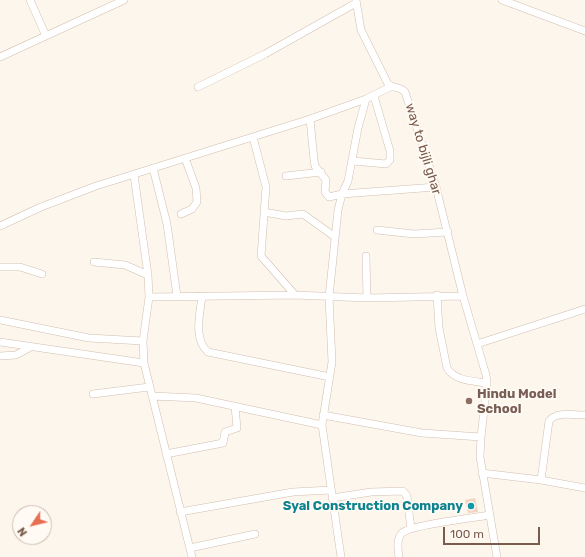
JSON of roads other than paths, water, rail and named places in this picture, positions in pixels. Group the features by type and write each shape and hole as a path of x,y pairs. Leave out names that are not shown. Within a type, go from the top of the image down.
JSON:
{"street":[{"path":"30,0 46,36"},
{"path":"0,57 124,0"},
{"path":"502,0 585,30"},
{"path":"0,226 41,207 96,186 310,118 374,96 390,87 366,44 361,30 356,2 266,54 198,87"},
{"name":"way to bijli ghar","path":"390,87 400,88 405,92 436,187 448,232 462,296 478,344 487,383"},
{"path":"353,161 386,164 390,160 390,151 374,96"},
{"path":"341,557 322,425 333,351 329,297 335,237 342,194 348,181 353,161 358,128 366,99"},
{"path":"310,118 314,160 326,180 325,192 329,197 342,194 436,187"},
{"path":"253,137 265,180 261,256 295,295"},
{"path":"180,214 192,209 197,202 196,188 185,158"},
{"path":"153,168 167,224 177,296"},
{"path":"286,176 321,172"},
{"path":"134,175 148,275 149,297 143,341 144,363 192,557"},
{"path":"264,212 289,216 303,214 335,237"},
{"path":"377,230 414,234 448,232"},
{"path":"366,256 367,298"},
{"path":"94,262 125,265 148,275"},
{"path":"0,267 20,267 42,274"},
{"path":"149,297 295,295 367,298 437,295 462,296"},
{"path":"437,295 439,328 447,368 459,378 487,383 480,438 482,473 497,557"},
{"path":"202,296 199,335 201,345 208,352 330,377"},
{"path":"478,344 585,309"},
{"path":"0,320 89,338 143,341"},
{"path":"0,342 29,348 144,363"},
{"path":"0,356 16,355 29,348"},
{"path":"93,394 149,387"},
{"path":"152,396 196,398 322,425"},
{"path":"166,454 223,443 225,432 237,428 235,406"},
{"path":"323,415 422,433 480,438"},
{"path":"541,480 549,420 557,415 585,415"},
{"path":"482,473 541,480 585,488"},
{"path":"180,512 293,492 331,490"},
{"path":"332,498 371,492 403,491 407,496 411,529"},
{"path":"399,557 399,539 401,534 411,529 489,515"},
{"path":"190,548 255,534"}],"place":[{"name":"Hindu Model School","path":"469,401"},
{"name":"Syal Construction Company","path":"471,506"}]}
